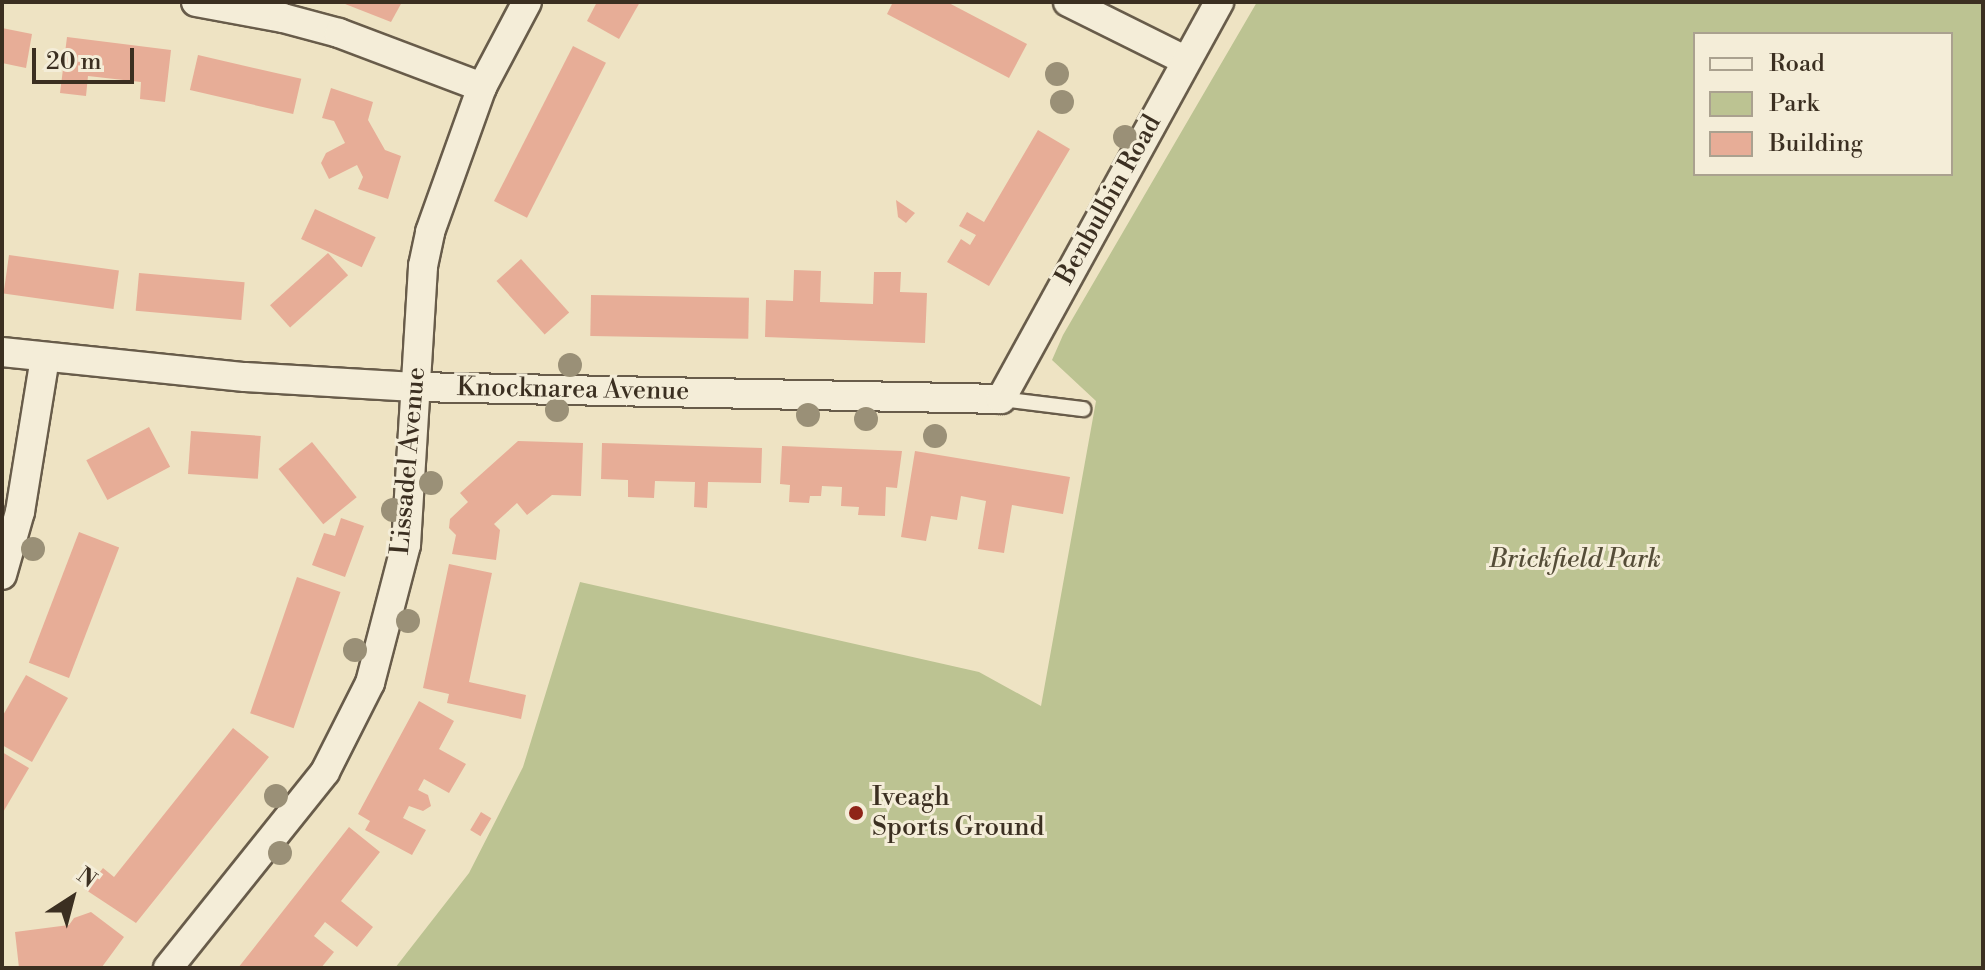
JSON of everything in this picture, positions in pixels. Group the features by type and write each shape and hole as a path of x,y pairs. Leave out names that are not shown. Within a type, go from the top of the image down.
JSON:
{"street":[{"path":"196,2 283,18 339,33 482,87"},
{"name":"Lissadel Avenue","path":"168,968 325,772 370,683 406,545 423,266 430,232 482,87 527,2"},
{"path":"1068,2 1185,60"},
{"name":"Benbulbin Road","path":"1001,399 1219,2"},
{"name":"Knocknarea Avenue","path":"2,352 415,387 1001,399"},
{"path":"2,575 20,512 45,358"}],"lane":[{"path":"1001,399 1083,409"}],"green space":[{"name":"Brickfield Park","path":"1257,2 1983,2 1983,968 395,968 469,873 523,767 580,582 979,672 1041,706 1096,401 1052,360 1063,335"}],"building":[{"path":"340,2 402,2 391,22"},
{"path":"597,2 640,2 619,39 587,21"},
{"path":"893,2 947,2 1027,44 1009,78 887,14"},
{"path":"2,28 32,34 26,68 2,63"},
{"path":"67,37 171,50 165,102 140,99 141,82 88,76 86,96 60,93"},
{"path":"573,46 606,63 527,218 494,201"},
{"path":"198,55 301,79 293,114 190,90"},
{"path":"331,88 373,102 368,120 385,150 401,156 388,199 358,189 363,177 357,165 329,179 321,163 326,153 345,143 334,121 322,118"},
{"path":"1038,130 1070,149 989,286 947,262 961,239 970,245 976,235 959,226 967,212 984,222"},
{"path":"896,200 915,213 906,223 898,217"},
{"path":"315,209 376,237 362,267 301,239"},
{"path":"328,253 348,275 290,327 270,305"},
{"path":"9,255 119,270 113,309 4,294"},
{"path":"521,259 569,313 545,335 496,281"},
{"path":"794,270 821,271 820,302 873,304 874,272 901,272 900,292 927,293 925,343 765,337 766,300 793,301"},
{"path":"139,273 245,282 241,320 136,311"},
{"path":"591,295 749,298 748,339 590,336"},
{"path":"149,427 170,467 107,500 86,460"},
{"path":"191,431 261,436 258,479 188,474"},
{"path":"518,441 583,443 581,496 552,495 527,515 517,503 494,524 500,530 496,560 452,554 456,535 449,528 450,519 468,502 460,493"},
{"path":"312,442 357,497 323,524 279,469"},
{"path":"602,443 762,448 761,483 708,482 707,508 694,507 695,482 655,481 654,498 628,497 628,480 601,479"},
{"path":"782,446 902,451 897,488 886,487 885,516 858,515 859,507 841,506 842,487 822,486 821,496 810,496 809,503 789,502 790,485 780,484"},
{"path":"915,451 1070,477 1063,514 1012,505 1004,553 978,549 986,501 961,496 957,520 931,516 926,541 901,537"},
{"path":"341,518 364,526 345,577 312,565 324,533 335,536"},
{"path":"79,532 119,547 69,678 29,663"},
{"path":"449,564 492,573 469,682 526,695 521,719 447,703 449,694 423,688"},
{"path":"297,577 340,592 294,728 250,713"},
{"path":"26,675 68,698 32,762 2,745 2,717"},
{"path":"419,701 454,721 439,749 466,764 449,793 424,779 418,790 428,795 431,806 423,811 409,806 403,818 426,830 412,855 365,830 370,821 358,814"},
{"path":"233,728 269,757 136,923 86,890 103,868 114,877"},
{"path":"2,752 29,768 2,814"},
{"path":"481,812 491,818 480,836 470,830"},
{"path":"349,827 380,852 341,901 373,927 357,947 325,922 314,936 334,952 321,968 238,968"},
{"path":"91,912 124,937 102,967 19,968 15,932 69,925 74,918"}],"place":[{"name":"Iveagh Sports Ground","path":"856,813"}]}
